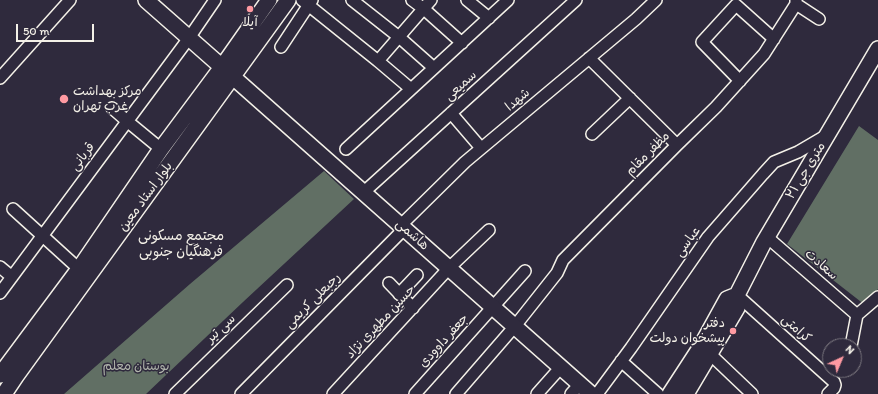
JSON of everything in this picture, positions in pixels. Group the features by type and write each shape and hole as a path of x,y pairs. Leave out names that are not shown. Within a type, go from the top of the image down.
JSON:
{"main road":[{"name":"هاشمی","path":"146,0 561,367 576,389 591,394"},
{"name":"بلوار استاد معین","path":"4,394 228,72 269,0"},
{"name":"بلوار استاد معین","path":"0,375 78,269 161,149 288,0"},
{"name":"۲۱ متری جی","path":"670,394 737,308 737,295 767,237 878,49"},
{"name":"۲۱ متری جی","path":"686,394 705,351"}],"street":[{"name":"قربانی","path":"0,293 189,38 215,0"},
{"path":"352,0 399,37 434,68"},
{"path":"412,0 462,43"},
{"path":"378,61 431,0"},
{"path":"467,0 489,18"},
{"path":"346,148 508,0"},
{"name":"سمیعی","path":"364,192 576,0"},
{"name":"شهدا","path":"403,226 465,162 636,19 656,0"},
{"path":"0,78 68,1"},
{"path":"281,47 308,2 411,89"},
{"path":"796,2 819,19"},
{"name":"مظفر مقام","path":"456,394 515,326 557,273 563,260 716,107 764,54 796,2"},
{"path":"740,81 702,42 736,5 774,39"},
{"path":"589,58 677,145"},
{"path":"592,134 630,98"},
{"path":"112,108 161,149"},
{"path":"451,113 482,148"},
{"name":"عباسی","path":"597,394 631,348 708,237 774,162 798,152 828,134"},
{"path":"13,209 78,269"},
{"name":"رجبعلی کریمی","path":"241,394 403,226"},
{"name":"حسین مطهری نژاد","path":"333,394 450,268 489,230"},
{"name":"سعادت","path":"767,237 857,315"},
{"path":"0,267 12,277"},
{"name":"جعفر داوودی","path":"415,394 525,271"},
{"path":"399,294 417,275"},
{"path":"389,283 413,308"},
{"name":"سی تیر","path":"175,394 287,285"},
{"name":"کرامتی","path":"737,295 834,382 832,390"},
{"path":"853,338 857,315 878,297"},
{"path":"705,351 752,394"},
{"path":"621,361 658,394"},
{"path":"537,394 561,367"}],"green space":[{"path":"859,126 878,140 878,289 865,305 787,244"},
{"name":"بوستان معلم","path":"324,171 354,199 146,394 64,394 190,284"}],"place":[{"name":"آیلا","path":"250,9"},
{"name":"مرکز بهداشت غرب تهران","path":"64,99"},
{"name":"دفتر پیشخوان دولت","path":"733,331"}],"district":[{"name":"مجتمع مسکونی فرهنگیان جنوبی","path":"181,244"}]}
